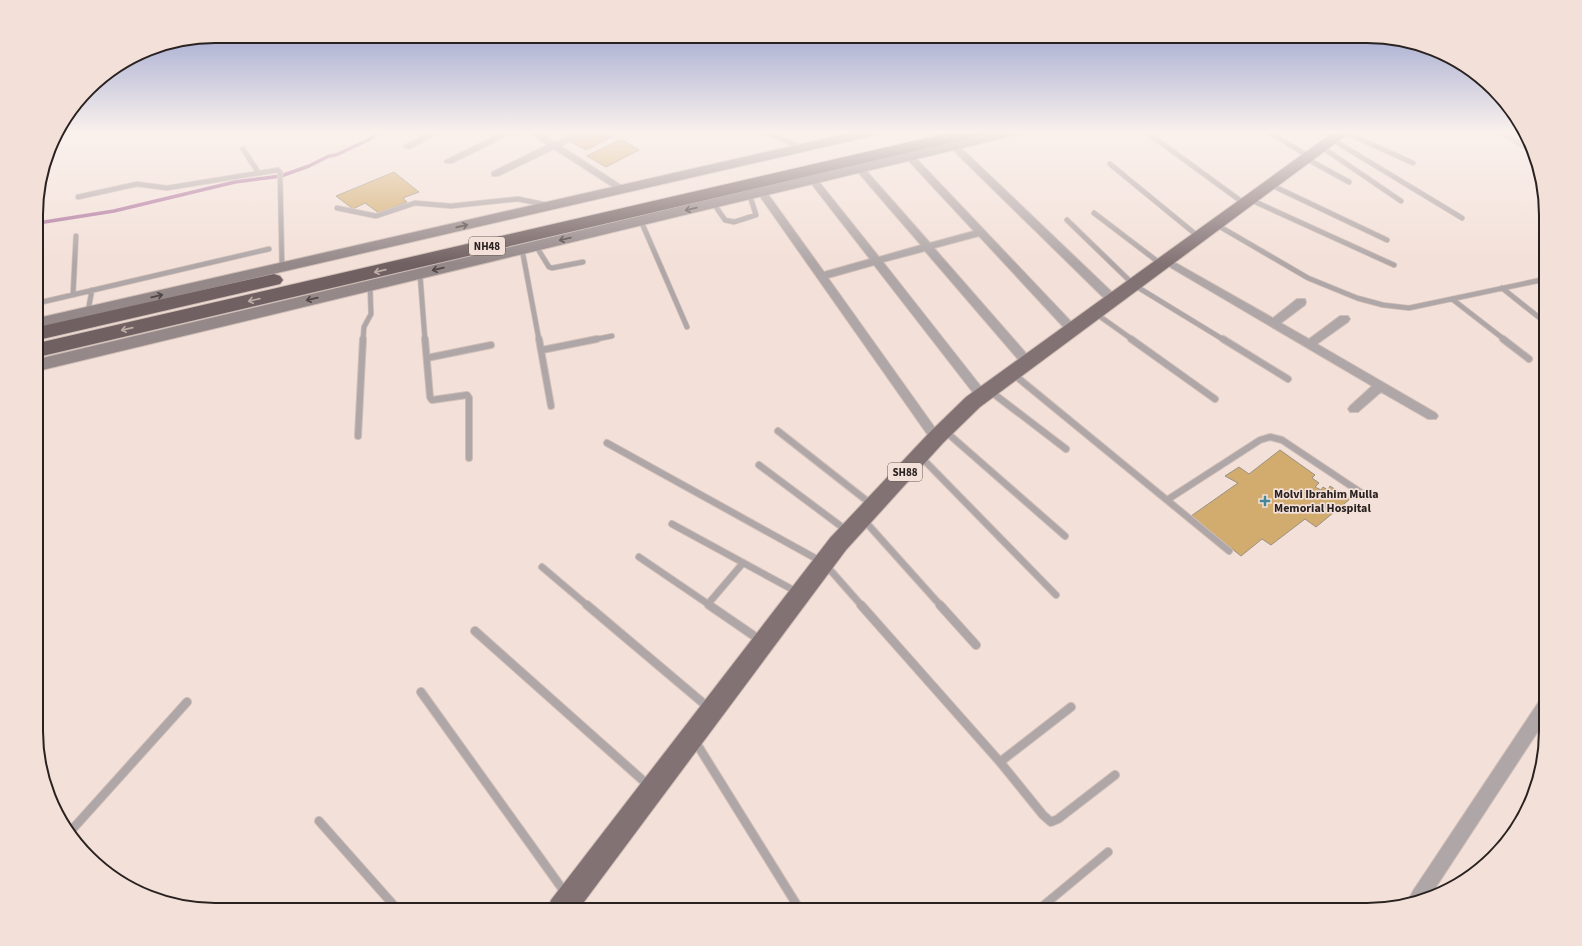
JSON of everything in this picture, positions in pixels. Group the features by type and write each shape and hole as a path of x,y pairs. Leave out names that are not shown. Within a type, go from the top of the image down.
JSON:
{"highway":[{"name":"NH48","path":"43,333 747,175"},
{"name":"NH48","path":"43,349 767,175"}],"main road":[{"name":"SH88","path":"566,903 824,562 862,518 940,434 985,393 1284,175"}],"street":[{"path":"600,175 622,189"},
{"path":"43,322 683,175"},
{"path":"43,364 833,175"},
{"path":"865,175 927,247 1020,368"},
{"path":"940,175 981,232 1072,329"},
{"path":"988,175 1113,300"},
{"path":"812,180 876,261 985,393"},
{"path":"756,194 822,276 940,434"},
{"path":"822,276 981,232"},
{"path":"1164,263 1273,323 1432,416"},
{"path":"1273,323 1301,302"},
{"path":"1309,344 1344,318"},
{"path":"1354,409 1380,386"},
{"path":"1421,894 1539,716"}],"lane":[{"path":"78,197 137,184 167,188 240,175"},
{"path":"280,175 282,267"},
{"path":"1124,175 1199,237"},
{"path":"1208,175 1248,202 1394,265"},
{"path":"1345,175 1348,182"},
{"path":"1369,175 1401,201"},
{"path":"1387,175 1462,218"},
{"path":"1271,185 1387,240"},
{"path":"714,204 724,220 734,222 756,215 756,194"},
{"path":"337,208 376,216 415,203 451,206 518,199 549,206"},
{"path":"1094,213 1164,263"},
{"path":"1067,220 1134,285 1288,379"},
{"path":"641,221 687,327"},
{"path":"1217,224 1310,279 1347,295 1378,304 1410,308 1539,280"},
{"path":"73,295 76,236"},
{"path":"529,247 549,267 552,268 583,262"},
{"path":"529,247 542,350 551,406"},
{"path":"43,302 269,249"},
{"path":"420,274 432,400 463,395 469,398 468,458"},
{"path":"358,436 364,327 371,314 370,285"},
{"path":"1502,288 1539,317"},
{"path":"88,311 92,290"},
{"path":"1452,299 1528,359"},
{"path":"1095,313 1215,399"},
{"path":"542,350 612,336"},
{"path":"427,358 491,345"},
{"path":"1020,368 1167,500 1229,551"},
{"path":"985,393 1066,449"},
{"path":"778,431 862,518 976,645"},
{"path":"940,434 1065,536"},
{"path":"1167,500 1260,440 1270,437 1282,440 1366,496"},
{"path":"607,443 824,562 1000,762 1043,815 1051,822 1058,820 1115,775"},
{"path":"920,456 1056,595"},
{"path":"759,466 862,518"},
{"path":"672,524 800,594"},
{"path":"639,557 763,642"},
{"path":"708,604 743,563"},
{"path":"542,567 712,710"},
{"path":"475,631 652,789"},
{"path":"421,692 564,903"},
{"path":"73,828 187,702"},
{"path":"1000,762 1071,708"},
{"path":"692,736 796,903"},
{"path":"319,821 392,903"},
{"path":"1046,903 1108,852"}],"building":[{"path":"386,175 398,175 419,192 403,198 407,202 379,213 365,203 353,209 336,196"},
{"path":"1280,450 1315,475 1312,478 1319,483 1315,487 1321,490 1323,487 1328,490 1330,486 1350,499 1316,527 1305,519 1271,545 1262,539 1241,556 1191,516 1238,483 1225,476 1239,467 1249,474"}],"waterway":[{"path":"43,222 114,211 235,182 283,175"}],"place":[{"name":"Molvi Ibrahim Mulla Memorial Hospital","path":"1265,501"}]}
